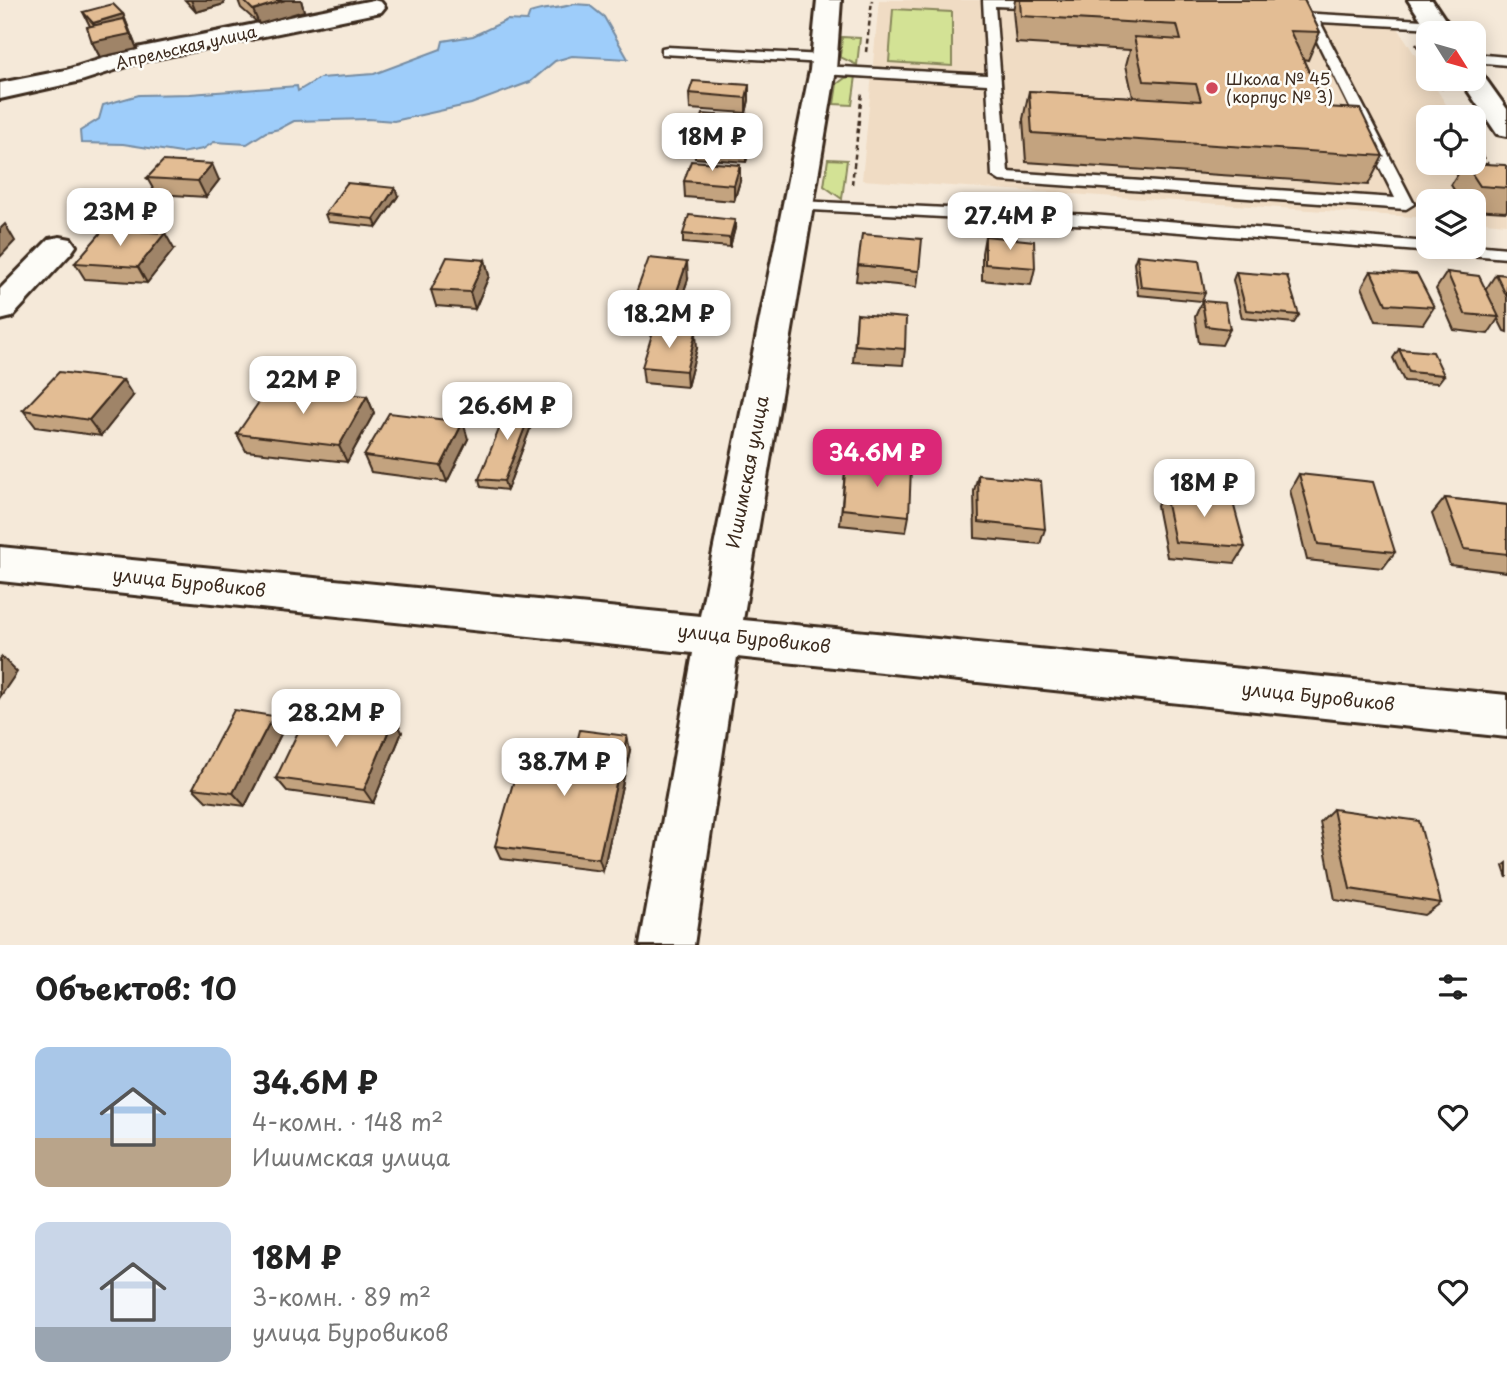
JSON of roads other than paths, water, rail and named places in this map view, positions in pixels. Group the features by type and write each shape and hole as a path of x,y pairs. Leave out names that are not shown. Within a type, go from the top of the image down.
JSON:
{"street":[{"name":"Ишимская улица","path":"667,945 718,636 799,206 823,65 829,0"},
{"path":"1420,0 1434,21"},
{"name":"Апрельская улица","path":"0,91 72,76 137,55 373,6"},
{"path":"1482,91 1507,128"},
{"path":"0,309 60,246"},
{"name":"улица Буровиков","path":"0,564 1507,716"}],"lane":[{"path":"1056,5 988,2 1000,176 1406,204 1312,18"},
{"path":"1285,16 1416,27"},
{"path":"667,51 823,65 864,72 994,80"},
{"path":"1486,59 1507,61"},
{"path":"799,206 1092,220 1507,253"}],"water":[{"path":"573,4 589,5 604,17 628,59 572,56 555,61 530,82 471,104 394,121 294,121 266,132 247,144 214,142 203,149 181,153 123,144 81,143 80,131 99,119 103,105 139,95 297,86 298,91 320,78 374,74 441,49 443,41 473,36 507,20 527,21 530,13"}],"place":[{"name":"Школа № 45 (корпус № 3)","path":"1212,88"}]}
